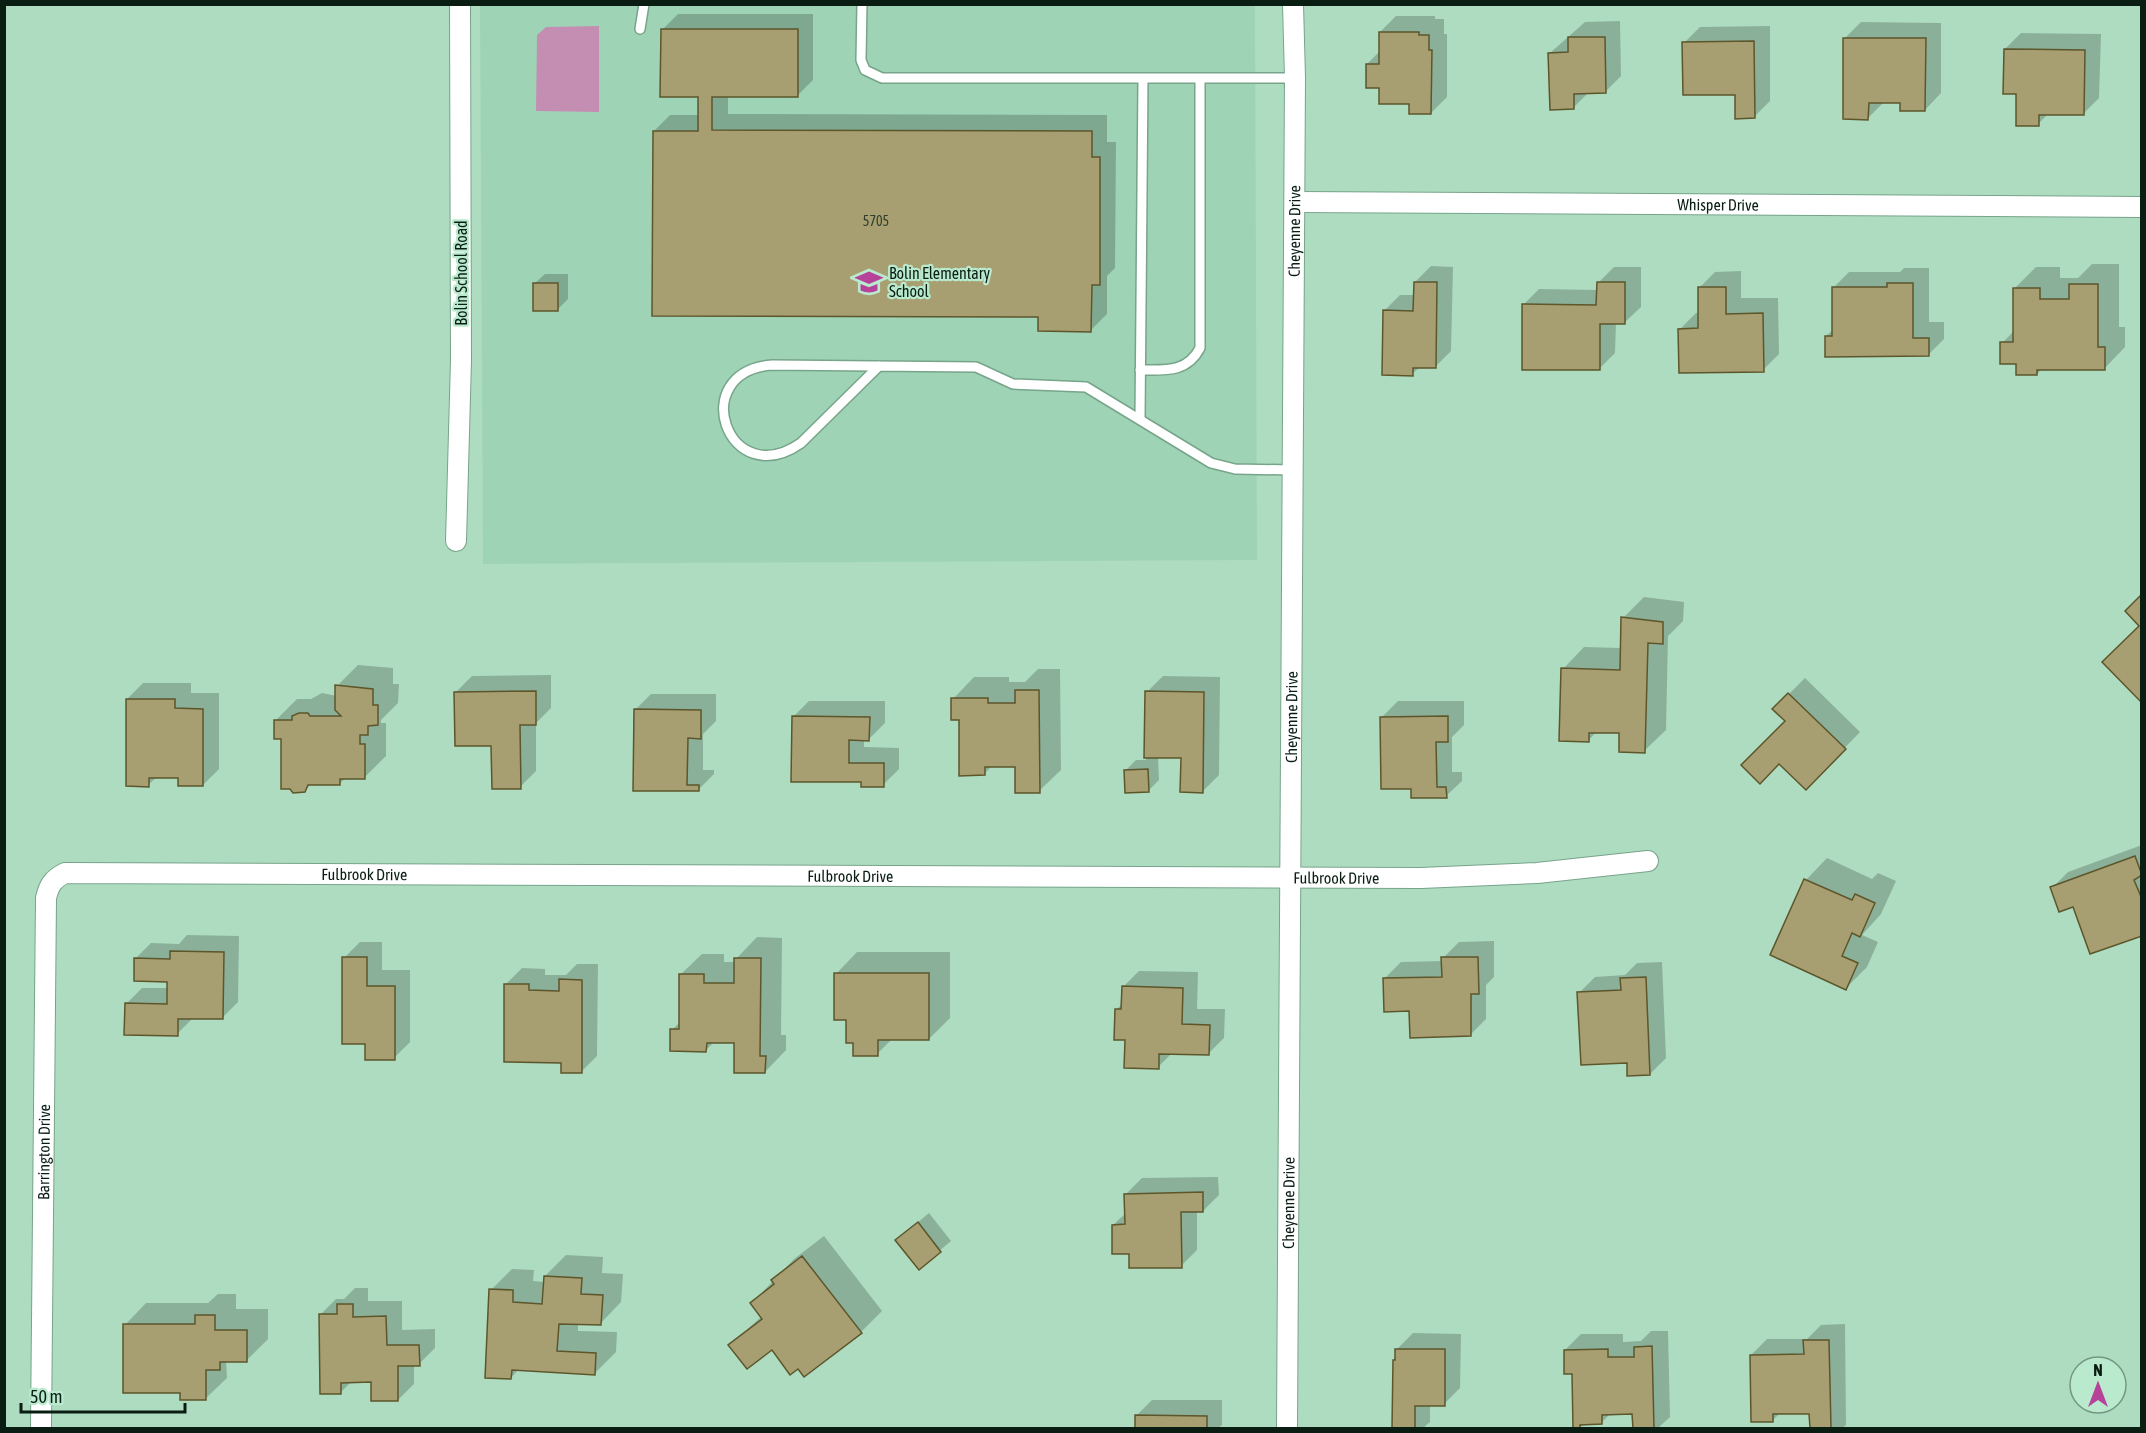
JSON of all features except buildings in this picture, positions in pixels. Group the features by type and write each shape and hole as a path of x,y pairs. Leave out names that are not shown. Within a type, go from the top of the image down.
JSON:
{"street":[{"name":"Bolin School Road","path":"456,541 461,360 459,4"},
{"name":"Cheyenne Drive","path":"1287,1428 1295,202 1293,4"},
{"name":"Whisper Drive","path":"1295,202 2142,207"},
{"name":"Fulbrook Drive","path":"55,879 78,872 1478,876 1590,869 1648,861"},
{"name":"Barrington Drive","path":"41,1428 45,898 48,887 55,879"}],"lane":[{"path":"640,29 644,4"},
{"path":"862,4 861,60 865,70 882,78 1295,78"},
{"path":"1140,418 1143,79"},
{"path":"1140,370 1177,369 1195,357 1200,348 1200,79"},
{"path":"879,366 789,452 774,456 759,455 745,450 733,440 725,427 723,412 725,397 732,383 743,373 757,366 772,365 879,366 976,367 1013,384 1075,384 1086,387 1211,463 1235,469 1293,470"}],"shaded area":[{"name":"Bolin Elementary School","path":"480,5 1255,5 1257,560 483,564"},
{"path":"599,26 599,112 536,111 537,35 546,27"}],"place":[{"name":"Bolin Elementary School","path":"869,282"}]}
